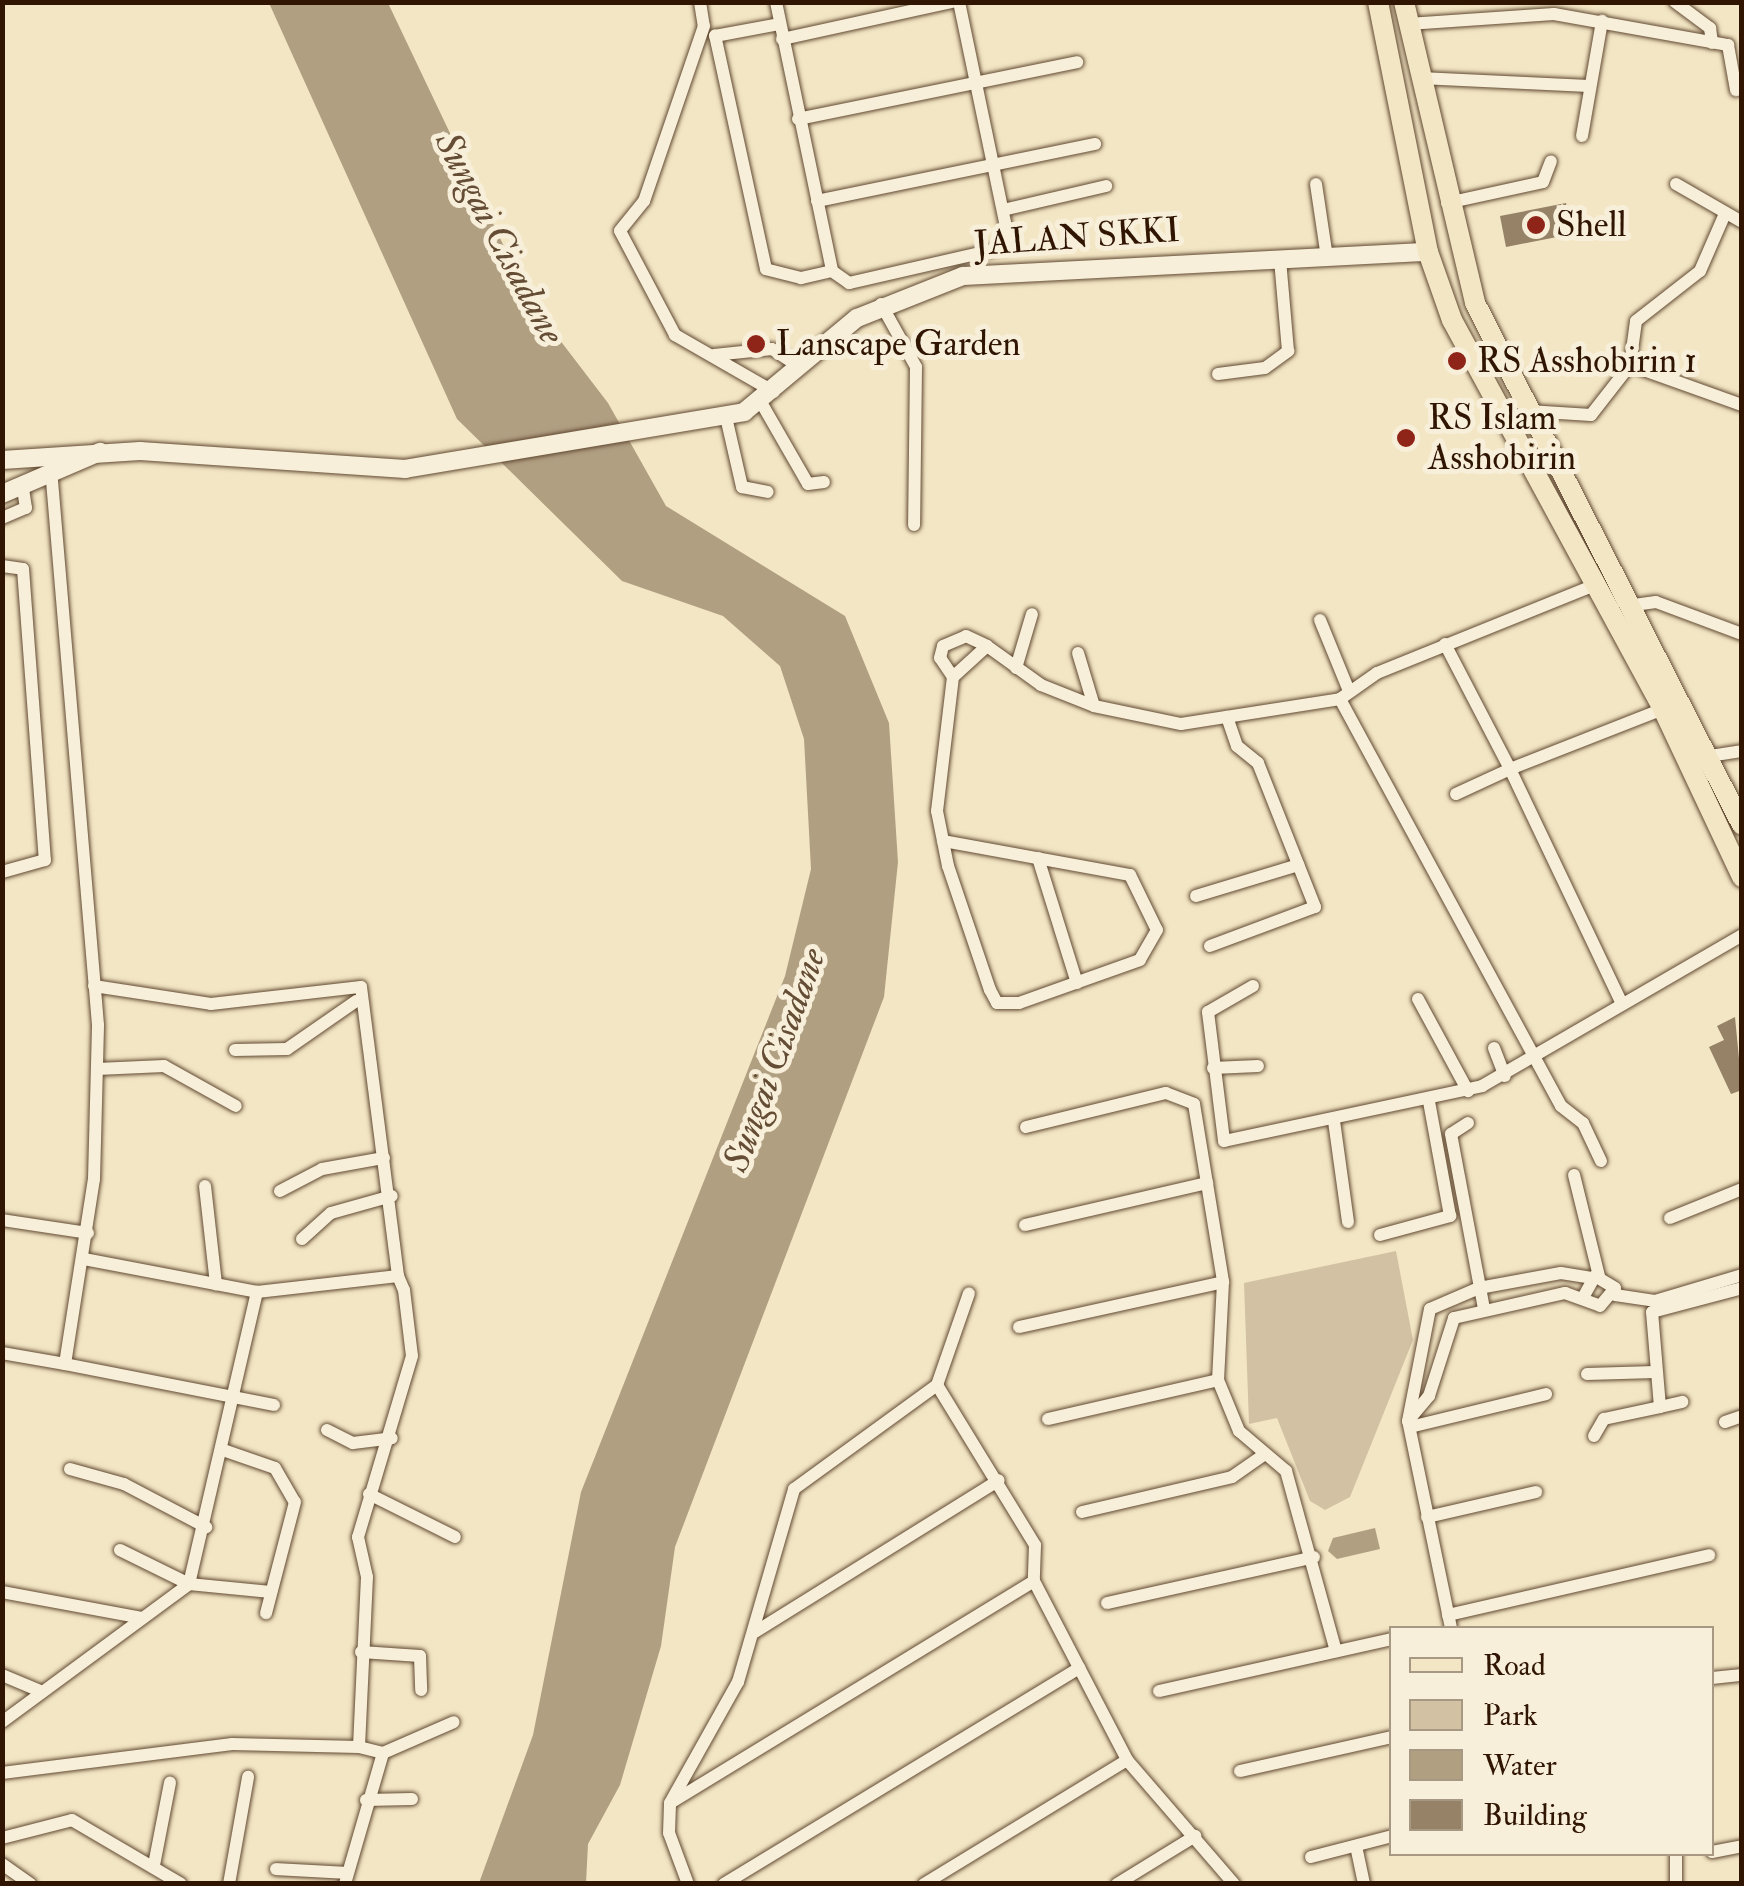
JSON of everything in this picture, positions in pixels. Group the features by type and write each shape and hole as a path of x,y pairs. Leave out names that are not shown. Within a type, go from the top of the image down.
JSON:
{"main road":[{"path":"1378,2 1428,252 1516,443 1663,709 1742,877"},
{"path":"1404,2 1447,203 1475,303 1526,411 1634,606 1742,825"},
{"name":"JALAN SKKI","path":"2,460 48,452 100,452 404,468 720,419 768,398 800,367 881,304 1018,268 1428,252"},
{"path":"1516,443 1539,435"},
{"path":"2,494 52,477 100,452"}],"street":[{"path":"700,2 704,26 644,201 620,231 662,320 686,344 714,355 768,398 808,484 824,482"},
{"path":"776,2 832,272"},
{"path":"779,24 715,36 766,270 776,277 832,272 848,283 1005,249 993,164 956,2 782,39"},
{"path":"1674,2 1710,28 1712,42"},
{"path":"1408,24 1554,14 1712,42 1734,52 1736,90"},
{"path":"1582,136 1602,21"},
{"path":"798,119 976,86 1077,62"},
{"path":"1420,78 1589,86"},
{"path":"816,201 1095,144"},
{"path":"1447,203 1543,182 1551,161"},
{"path":"1316,184 1327,258"},
{"path":"1676,184 1724,216 1742,222"},
{"path":"1002,210 1106,186"},
{"path":"1526,411 1591,415 1630,365 1636,321 1700,271 1724,216"},
{"path":"1218,374 1265,368 1288,351 1280,260"},
{"path":"881,304 916,367 914,525"},
{"path":"714,355 772,349 800,367"},
{"path":"1630,365 1742,404"},
{"path":"720,419 742,486 768,492"},
{"path":"48,452 94,986 97,1068 88,1234 65,1364"},
{"path":"2,518 26,508 24,488"},
{"path":"2,566 19,564 44,866 2,872"},
{"path":"953,677 940,658 944,646 966,636 1016,668 1094,706 1159,722 1227,717 1344,695 1445,644 1597,584"},
{"path":"1634,606 1656,602 1742,634"},
{"path":"1016,668 1032,614"},
{"path":"1320,620 1344,695 1600,1161"},
{"path":"1445,644 1620,1000"},
{"path":"943,840 1130,875 1157,930 1145,957 1077,983 998,1003 943,840 937,811 953,677 987,646"},
{"path":"1078,653 1094,706"},
{"path":"1456,794 1663,709"},
{"path":"1210,946 1311,916 1298,865 1258,763 1236,746 1227,717"},
{"path":"1710,756 1742,751"},
{"path":"1038,858 1077,983"},
{"path":"1196,896 1298,865"},
{"path":"1254,986 1208,1012 1224,1141 1429,1102 1505,1076 1620,1000 1742,935"},
{"path":"94,986 211,1004 361,987 356,1001 392,1196 398,1276 415,1332 392,1438 369,1494 358,1538 367,1576 359,1747"},
{"path":"1418,999 1468,1090"},
{"path":"234,1050 287,1048 356,1001"},
{"path":"1494,1048 1505,1076"},
{"path":"97,1068 164,1066 236,1106"},
{"path":"1214,1068 1258,1066"},
{"path":"1026,1127 1176,1093 1194,1104 1223,1282 1218,1380 1239,1430 1286,1472 1314,1557 1336,1651"},
{"path":"1380,1235 1450,1216 1429,1102"},
{"path":"1334,1121 1348,1222"},
{"path":"1468,1123 1451,1134 1484,1309"},
{"path":"280,1191 322,1169 384,1158"},
{"path":"1574,1175 1596,1277 1615,1295 1655,1301 1742,1275"},
{"path":"1025,1225 1207,1183"},
{"path":"205,1186 216,1284"},
{"path":"1670,1218 1742,1188"},
{"path":"302,1240 331,1213 392,1196"},
{"path":"2,1220 88,1234"},
{"path":"84,1259 258,1292 398,1276"},
{"path":"1596,1277 1561,1274 1479,1288 1430,1310 1409,1424 1447,1624 1710,1555"},
{"path":"1585,1294 1596,1277"},
{"path":"1019,1327 1223,1282"},
{"path":"1660,1407 1652,1312 1742,1288"},
{"path":"4,1718 189,1584 206,1527 258,1292"},
{"path":"688,1884 668,1833 670,1803 755,1633 774,1533 794,1489 938,1385 969,1293"},
{"path":"1409,1424 1429,1396 1445,1326 1484,1309 1585,1294 1600,1306 1615,1295"},
{"path":"2,1353 274,1405"},
{"path":"1587,1374 1655,1372"},
{"path":"1048,1419 1218,1380"},
{"path":"938,1385 1035,1545 1034,1581 1127,1760 1234,1884"},
{"path":"1409,1424 1546,1394"},
{"path":"1594,1436 1604,1419 1682,1402"},
{"path":"1725,1422 1742,1416"},
{"path":"327,1430 353,1443 392,1438"},
{"path":"223,1450 276,1468 295,1502 266,1613"},
{"path":"1082,1512 1232,1476 1266,1454"},
{"path":"70,1469 124,1484 206,1527"},
{"path":"755,1633 999,1480"},
{"path":"1427,1517 1536,1492"},
{"path":"369,1494 455,1536"},
{"path":"120,1550 189,1584 271,1592"},
{"path":"1107,1603 1314,1557"},
{"path":"670,1803 1034,1581"},
{"path":"2,1592 142,1618"},
{"path":"1159,1690 1389,1640"},
{"path":"361,1652 420,1656 421,1690"},
{"path":"724,1884 1079,1668"},
{"path":"2,1674 40,1691"},
{"path":"1714,1678 1742,1674"},
{"path":"2,1773 232,1744 359,1747 383,1753 454,1722"},
{"path":"1240,1771 1389,1738"},
{"path":"276,1869 346,1878 383,1753"},
{"path":"924,1884 1127,1760"},
{"path":"230,1884 248,1778"},
{"path":"154,1865 170,1783"},
{"path":"366,1800 412,1799"},
{"path":"2,1838 28,1824 94,1828 181,1884"},
{"path":"1118,1884 1194,1836"},
{"path":"1311,1857 1389,1837"},
{"path":"1356,1846 1364,1884"},
{"path":"1714,1852 1742,1846"},
{"path":"1676,1856 1676,1884"},
{"path":"2,1864 31,1884"}],"green space":[{"path":"1396,1251 1413,1340 1350,1497 1325,1510 1310,1501 1277,1418 1249,1424 1244,1283"}],"water":[{"name":"Sungai Cisadane","path":"269,3 388,3 530,301 608,403 666,506 845,616 889,723 898,862 884,997 675,1547 661,1646 620,1785 588,1844 586,1883 479,1883 533,1735 581,1492 785,976 811,869 804,739 780,666 723,616 622,581 457,419"},
{"path":"1375,1528 1380,1549 1337,1559 1328,1551 1333,1538"}],"building":[{"name":"Shell","path":"1566,203 1572,234 1506,247 1500,216"},
{"path":"1735,1017 1742,1090 1731,1094 1709,1047 1724,1040 1717,1026"}],"place":[{"name":"Shell","path":"1536,225"},
{"name":"Lanscape Garden","path":"756,344"},
{"name":"RS Asshobirin 1","path":"1457,361"},
{"name":"RS Islam Asshobirin","path":"1406,438"}]}
